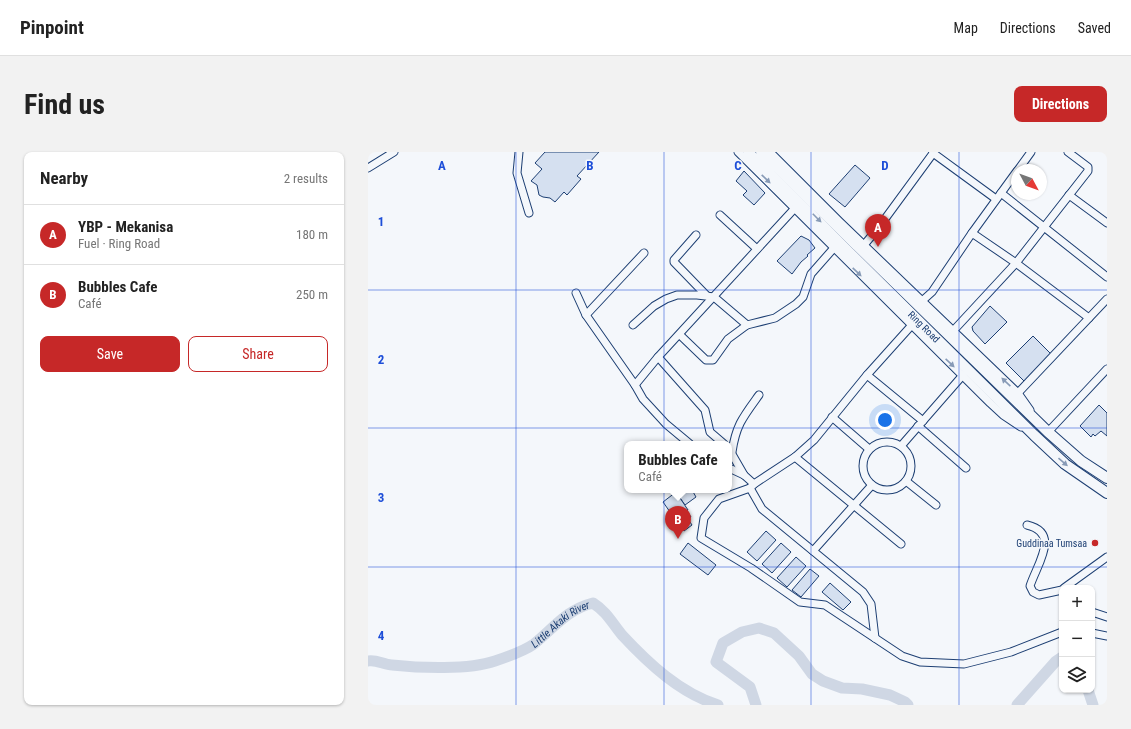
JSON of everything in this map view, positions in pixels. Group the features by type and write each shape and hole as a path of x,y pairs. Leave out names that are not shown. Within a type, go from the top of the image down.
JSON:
{"highway":[{"name":"Ring Road","path":"748,152 1064,464 1107,493"},
{"name":"Ring Road","path":"761,152 1048,432 1081,461 1107,478"}],"street":[{"path":"368,168 394,152"},
{"path":"519,152 517,173 529,212"},
{"path":"738,152 795,208 833,249 1003,415 1034,435"},
{"path":"770,152 1018,393 1039,423"},
{"path":"864,245 879,227 933,152 1044,228 1107,277"},
{"path":"1022,164 1031,152"},
{"path":"953,331 1016,263 1088,171 1088,167 1068,152"},
{"path":"922,301 932,292 1011,178"},
{"path":"1069,195 1107,223"},
{"path":"635,385 658,357 680,335 795,208"},
{"path":"720,214 757,249"},
{"path":"972,233 1016,263 1089,318"},
{"path":"696,234 674,260 674,262 706,295"},
{"path":"680,335 706,360 710,361 728,339 746,325 775,318 796,304 803,297 811,274 833,249"},
{"path":"586,315 644,253"},
{"path":"576,293 586,315 650,407 666,424 686,441"},
{"path":"633,325 654,306 677,295 706,295 714,297 746,325"},
{"path":"1018,393 1107,299"},
{"path":"911,326 867,375 814,440 795,457 752,486 719,499 704,518 701,538 751,568 800,602 825,605 902,656 920,662 964,664 1011,652 1059,633"},
{"path":"658,357 705,410 710,432 720,441"},
{"path":"1048,432 1107,369"},
{"path":"867,375 966,468"},
{"path":"902,446 963,375"},
{"path":"732,443 736,429 759,395"},
{"path":"832,417 868,449"},
{"path":"889,441 902,446 910,460 911,467 906,481 893,489 886,490 872,485 863,472 863,460 868,449 881,442 889,441"},
{"path":"732,454 752,486 762,509 863,592 871,604 875,638"},
{"path":"795,457 900,544"},
{"path":"732,469 744,475"},
{"path":"906,481 936,505"},
{"path":"814,551 852,505 872,485"},
{"path":"1027,525 1037,527 1042,531 1046,540 1045,547 1030,586 1033,592 1039,595 1059,590"},
{"path":"1068,585 1107,557"},
{"path":"1095,613 1107,617"},
{"path":"1095,634 1107,636"}],"building":[{"path":"545,152 599,152 577,176 581,179 567,195 564,192 555,202 550,198 539,195 537,185 531,181 542,169 535,163"},
{"path":"855,165 870,178 845,207 829,194"},
{"path":"744,171 765,193 754,205 743,195 747,191 736,181"},
{"path":"801,236 809,240 815,248 807,255 808,256 801,262 792,274 777,261"},
{"path":"990,306 1007,322 985,344 973,331 972,327"},
{"path":"1033,336 1052,355 1025,382 1006,363"},
{"path":"1099,405 1107,413 1107,436 1101,431 1095,436 1093,434 1091,437 1080,426"},
{"path":"677,493 694,493 696,497 685,505"},
{"path":"677,493 688,510 675,519 663,502"},
{"path":"687,511 691,517 688,519 692,525 684,531 675,519"},
{"path":"766,531 776,540 757,561 747,552"},
{"path":"688,543 716,565 708,575 680,554"},
{"path":"781,543 791,552 772,573 762,564"},
{"path":"796,557 806,566 787,587 777,578"},
{"path":"810,569 819,576 801,597 792,590"},
{"path":"830,583 851,602 843,610 822,592"}],"waterway":[{"name":"Little Akaki River","path":"368,661 389,665 416,667 458,667 484,664 510,656 530,647 575,610 593,603 606,614 622,635 654,667 691,693 718,705"},
{"name":"Little Akaki River","path":"756,705 750,687 716,662 723,643 742,632 759,628 774,633 799,656 812,674 823,681 842,688 862,689 890,695 908,705"},
{"name":"Little Akaki River","path":"1017,705 1059,659"},
{"name":"Little Akaki River","path":"1089,693 1093,705"}],"place":[{"name":"YBP - Mekanisa","path":"878,247"},
{"name":"Bubbles Cafe","path":"678,539"},
{"name":"Guddinaa Tumsaa","path":"1095,543"}]}
